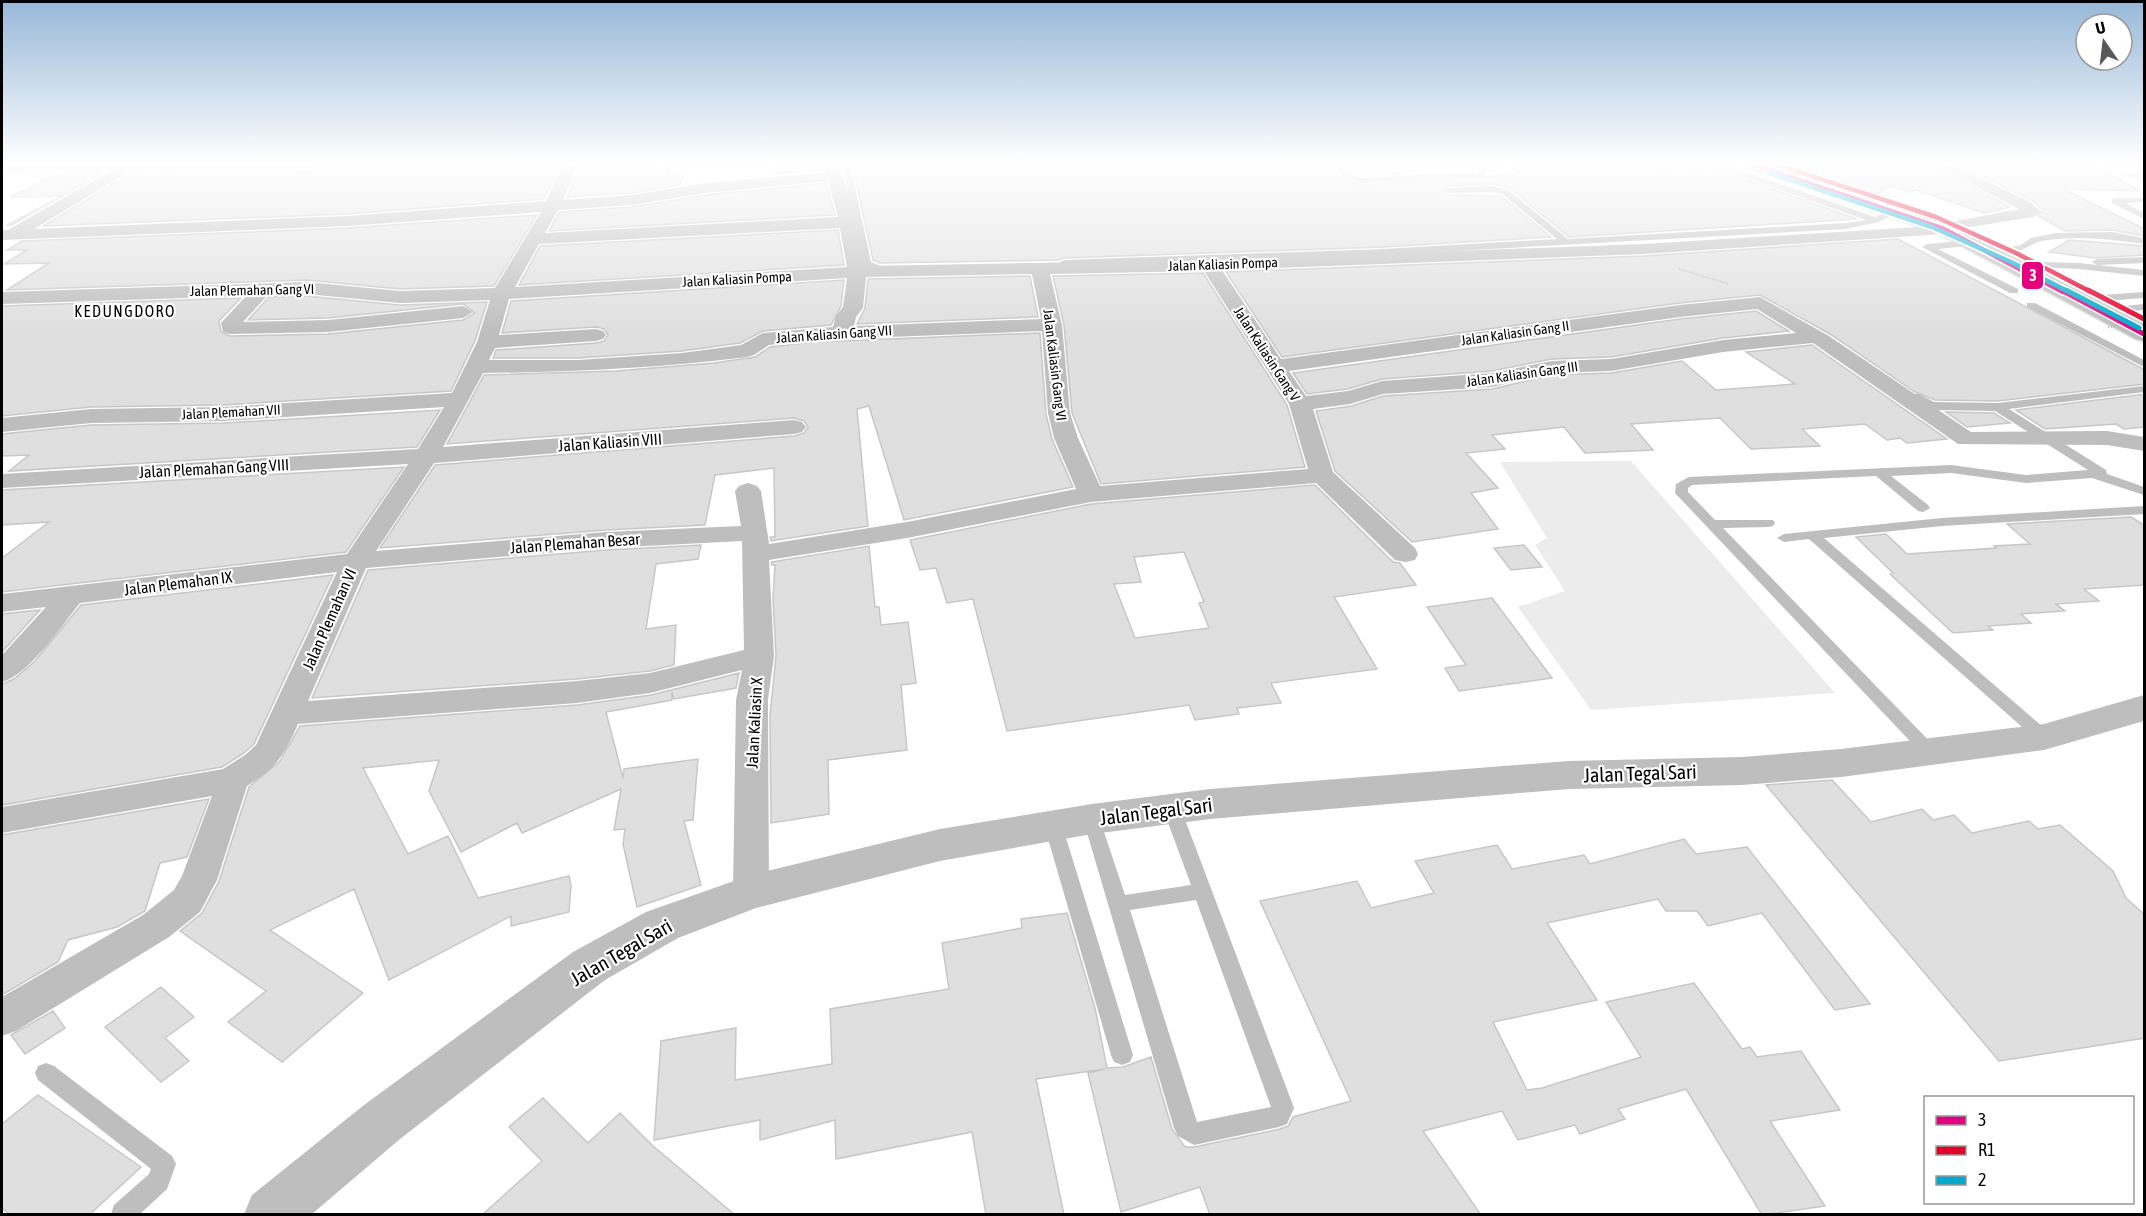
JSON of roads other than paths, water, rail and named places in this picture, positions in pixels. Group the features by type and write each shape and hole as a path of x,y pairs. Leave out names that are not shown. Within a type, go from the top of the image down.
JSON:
{"street":[{"path":"4,237 35,220"},
{"path":"4,237 363,220"},
{"name":"Jalan Plemahan VI","path":"2,820 231,780 257,764 269,752 355,562 426,456 460,399 482,355 499,301 545,220"},
{"path":"1924,220 2007,249 2103,298 2134,308 2145,319"},
{"path":"1933,220 1972,243 2145,334"},
{"name":"Jalan Kaliasin Pompa","path":"499,301 857,272 1210,266 1644,249 1950,228 1993,220"},
{"path":"534,238 848,222 857,272 853,308 846,316 842,333"},
{"name":"Jalan Kaliasin Gang V","path":"1210,266 1300,404 1322,475 1405,554"},
{"name":"Jalan Kaliasin Gang VI","path":"1040,268 1052,325 1059,413 1066,438 1090,494"},
{"path":"263,289 231,323 230,328 374,323 499,301"},
{"name":"Jalan Plemahan Gang VI","path":"2,298 263,289 332,290 400,297 499,301"},
{"name":"Jalan Kaliasin Gang II","path":"1276,366 1680,310 1760,304 1816,337"},
{"name":"Jalan Kaliasin Gang VII","path":"482,355 578,366 682,359 747,351 760,340 783,336 1052,325"},
{"path":"482,355 596,335"},
{"path":"1816,337 1966,439 2107,438 2145,444"},
{"name":"Jalan Kaliasin Gang III","path":"1300,404 1350,397 1382,388 1492,380 1552,367 1611,365 1723,346 1816,337"},
{"name":"Jalan Plemahan VII","path":"2,425 91,416 223,414 289,408 460,399"},
{"name":"Jalan Kaliasin VIII","path":"426,456 794,427"},
{"name":"Jalan Plemahan Gang VIII","path":"2,481 426,456"},
{"name":"Jalan Plemahan Besar","path":"355,562 606,540 763,546 907,530 1090,494 1322,475"},
{"name":"Jalan Kaliasin X","path":"748,491 763,546 759,657 752,700 751,892"},
{"name":"Jalan Plemahan IX","path":"2,603 355,562"},
{"path":"2,672 44,629 70,596"},
{"path":"287,714 577,692 650,683 759,657"},
{"name":"Jalan Tegal Sari","path":"271,1215 382,1122 589,966 662,925 751,892 940,845 1072,822 1210,804 1569,775 1742,771 1931,753 2044,737 2145,708"},
{"path":"2,1018 156,926 187,901 199,880 230,794 231,780"}],"lane":[{"path":"853,220 867,264 878,269 1383,252 1846,226 1859,220"},
{"path":"1539,220 1566,242"},
{"path":"2007,249 2024,247 2034,240 2078,235 2112,235 2145,241"},
{"path":"1972,243 1927,247 2014,291"},
{"path":"2040,265 2145,260"},
{"path":"2067,263 2114,272 2145,273"},
{"path":"2103,298 2145,295"},
{"path":"2031,305 2145,364"},
{"path":"1845,350 1968,431"},
{"path":"1930,406 1998,407 2145,389"},
{"path":"1998,407 2109,478"},
{"path":"1931,753 1682,493 1681,487 1689,481 1951,469 2011,478 2085,474 2109,478 2145,491"},
{"path":"1880,472 1923,508"},
{"path":"1784,538 1942,522 2145,510"},
{"path":"1712,524 1767,523"},
{"path":"1812,536 2044,737"},
{"path":"1072,822 1118,904 1186,1128 1194,1134 1280,1116 1283,1108 1172,809"},
{"path":"1072,822 1122,1055"},
{"path":"1118,904 1204,891"},
{"path":"46,1072 164,1164 159,1181 123,1215"}],"district":[{"name":"KEDUNGDORO","path":"125,311"}]}
